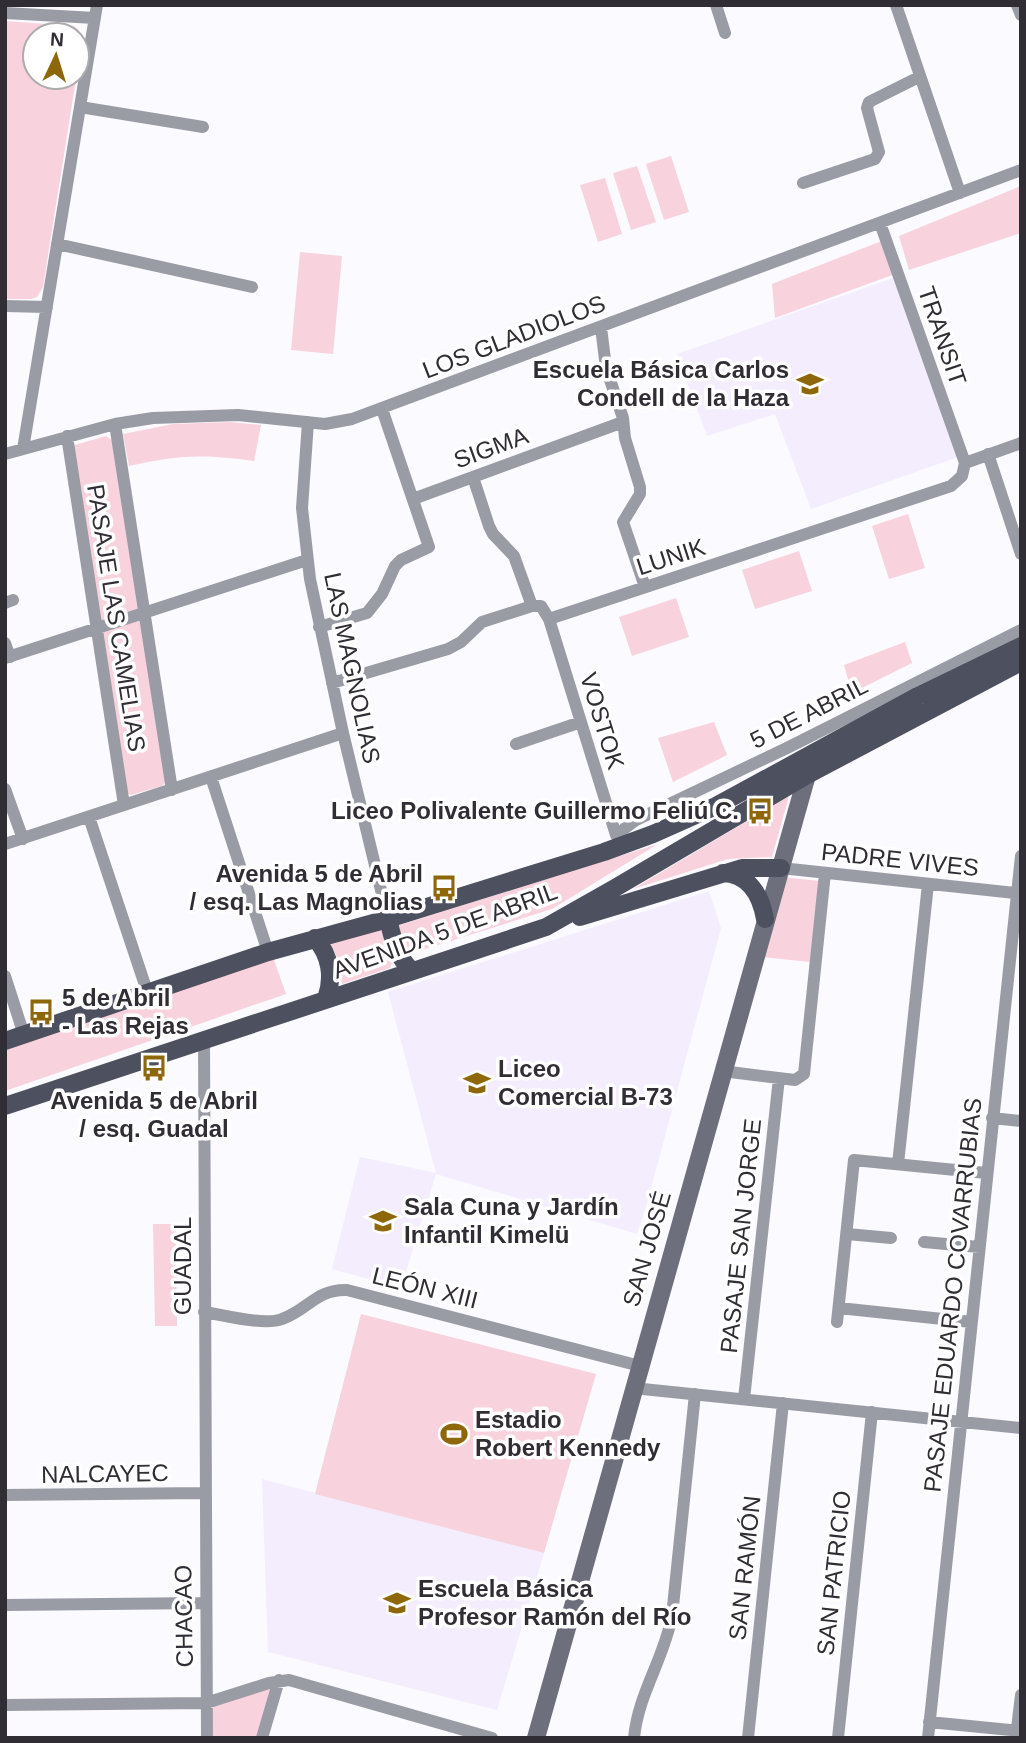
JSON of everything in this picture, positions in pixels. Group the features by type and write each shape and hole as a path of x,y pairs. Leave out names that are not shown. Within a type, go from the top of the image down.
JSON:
{"main road":[{"name":"AVENIDA 5 DE ABRIL","path":"5,1041 268,951 388,919 604,852 653,834 716,806 918,696 1021,646"},
{"name":"AVENIDA 5 DE ABRIL","path":"5,1106 546,927 807,775 1021,662"},
{"path":"604,852 616,835"},
{"path":"546,927 719,874 751,867 781,868"},
{"path":"719,874 739,876 750,884 760,899 765,919"},
{"path":"388,919 396,950 403,963 412,971"},
{"path":"315,938 323,949 329,966 331,984 326,999"}],"street":[{"path":"716,5 724,33"},
{"path":"896,5 960,193"},
{"path":"1017,5 1021,15"},
{"path":"5,13 96,12 23,449"},
{"path":"803,183 875,159 879,152 867,108 869,102 919,77"},
{"path":"80,107 203,127"},
{"name":"LOS GLADIOLOS","path":"5,454 115,424 153,418 208,414 338,423 382,409 1021,170"},
{"name":"TRANSIT","path":"880,223 965,463"},
{"path":"57,244 252,287"},
{"path":"5,306 47,307"},
{"path":"601,327 606,368 623,422 640,494 623,522 645,587"},
{"path":"319,627 367,613 382,594 395,566 401,560 429,547 382,409"},
{"name":"LAS MAGNOLIAS","path":"308,422 302,489 307,560 319,627 388,919"},
{"name":"SIGMA","path":"413,499 623,422"},
{"name":"PASAJE LAS CAMELIAS","path":"115,424 172,790"},
{"name":"PASAJE LAS CAMELIAS","path":"67,436 124,805"},
{"name":"LUNIK","path":"549,619 951,486 962,476 965,463 1021,443"},
{"path":"988,454 1021,554"},
{"path":"473,477 489,527 513,556 532,606"},
{"path":"5,643 8,658 307,560"},
{"path":"332,683 449,649 461,642 478,624 532,606 544,608 549,619"},
{"name":"VOSTOK","path":"549,619 616,835"},
{"name":"5 DE ABRIL","path":"616,835 636,820 789,747 1021,630"},
{"path":"516,744 581,722"},
{"path":"5,844 343,733"},
{"name":"SAN JOSÉ","path":"536,1738 807,775"},
{"path":"211,777 268,951"},
{"path":"5,789 23,839"},
{"path":"89,817 147,991"},
{"name":"PASAJE EDUARDO COVARRUBIAS","path":"928,1738 1021,856"},
{"name":"PADRE VIVES","path":"781,868 1016,893"},
{"path":"722,1071 798,1079 805,1070 825,873"},
{"path":"898,1164 928,884"},
{"path":"5,976 24,1035"},
{"name":"GUADAL","path":"204,1040 204,1493"},
{"name":"PASAJE SAN JORGE","path":"744,1399 779,1078"},
{"path":"992,1118 1021,1121"},
{"path":"837,1322 855,1160 986,1173"},
{"path":"847,1234 891,1238"},
{"path":"924,1242 979,1247"},
{"name":"LEÓN XIII","path":"204,1312 272,1322 284,1319 327,1291 347,1290 640,1366"},
{"path":"839,1308 971,1322"},
{"path":"634,1388 1021,1428"},
{"path":"634,1738 642,1698 666,1640 672,1616 695,1394"},
{"name":"SAN RAMÓN","path":"748,1738 783,1404"},
{"name":"SAN PATRICIO","path":"838,1738 872,1412"},
{"name":"NALCAYEC","path":"5,1495 204,1493"},
{"name":"CHACAO","path":"204,1493 206,1738"},
{"path":"5,1605 205,1603"},
{"path":"262,1738 279,1680"},
{"path":"5,1705 206,1703 279,1680 298,1682 492,1738"},
{"path":"929,1722 1018,1733 1021,1695"}],"shaded area":[{"path":"5,21 21,22 21,91 74,91 43,287 37,297 5,299"},
{"path":"671,156 689,212 664,220 646,164"},
{"path":"637,166 656,222 631,230 613,173"},
{"path":"605,178 622,234 598,242 580,185"},
{"path":"1021,186 1021,233 909,270 899,236"},
{"path":"884,240 895,274 775,318 772,284"},
{"path":"300,252 342,256 333,354 291,350"},
{"name":"Escuela Básica Carlos Condell de la Haza","path":"893,278 958,457 811,509 775,414 707,436 677,354"},
{"path":"230,422 261,425 254,461 191,457 129,466 123,434 173,424"},
{"path":"106,436 112,440 166,782 162,786 131,795 126,793 73,448 75,445"},
{"path":"908,514 925,568 889,579 872,526"},
{"path":"799,551 812,591 755,609 742,570"},
{"path":"676,598 689,637 632,656 619,617"},
{"path":"905,642 912,663 852,693 844,665"},
{"path":"714,722 727,755 673,782 658,738"},
{"path":"789,796 772,857 728,859 633,889"},
{"path":"658,844 552,909 406,955 397,926"},
{"path":"782,877 819,881 810,962 761,957"},
{"path":"709,891 721,928 637,1234 436,1174 401,1288 332,1269 360,1157 436,1173 388,992"},
{"path":"381,930 384,932 392,963 390,968 342,984 338,959 329,941"},
{"path":"273,957 286,994 5,1091 5,1050"},
{"path":"153,1224 176,1224 177,1326 155,1326"},
{"name":"Estadio Robert Kennedy","path":"361,1314 596,1374 544,1553 315,1494"},
{"name":"Escuela Básica Profesor Ramón del Río","path":"262,1479 544,1553 497,1710 268,1652"},
{"path":"274,1685 259,1738 213,1738 213,1702"}],"place":[{"name":"Escuela Básica Carlos Condell de la Haza","path":"810,384"},
{"name":"Liceo Polivalente Guillermo Feliú C.","path":"760,811"},
{"name":"Avenida 5 de Abril / esq. Las Magnolias","path":"444,888"},
{"name":"5 de Abril - Las Rejas","path":"41,1012"},
{"name":"Avenida 5 de Abril / esq. Guadal","path":"154,1068"},
{"name":"Liceo Comercial B-73","path":"477,1083"},
{"name":"Sala Cuna y Jardín Infantil Kimelü","path":"383,1221"},
{"name":"Estadio Robert Kennedy","path":"454,1434"},
{"name":"Escuela Básica Profesor Ramón del Río","path":"397,1603"}]}
